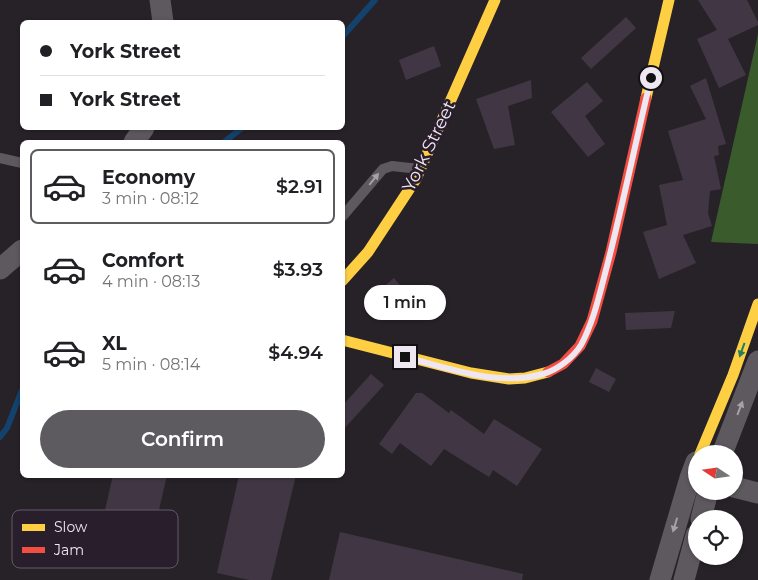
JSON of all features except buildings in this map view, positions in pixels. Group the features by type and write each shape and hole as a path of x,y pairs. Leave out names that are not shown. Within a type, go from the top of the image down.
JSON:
{"street":[{"name":"York Street","path":"345,278 368,252 412,186 495,0"},
{"path":"345,341 471,373 508,379 544,374 564,364 580,346 592,321 669,0"},
{"path":"9,270 20,253"},
{"path":"704,445 733,375 758,304"},
{"path":"725,445 758,361"},
{"path":"660,580 688,485"},
{"path":"743,489 758,493"},
{"path":"684,580 688,565"}],"lane":[{"path":"0,158 20,163"},
{"path":"345,213 383,169 392,166 421,169"}],"green space":[{"path":"758,34 758,244 711,242"}],"waterway":[{"path":"345,34 375,0"},
{"path":"227,140 239,130"},
{"path":"0,437 7,428 20,395"}],"traffic: slow":[{"path":"345,278 368,252 416,179 495,0"},
{"path":"646,98 669,0"},
{"path":"704,445 733,375 758,304"},
{"path":"345,341 471,373 509,379 525,378 548,372"}],"traffic: jam":[{"path":"548,372 563,364 580,346 592,321 611,252 646,98"}],"route":[{"path":"405,357 471,373 508,379 525,378 544,374 564,364 580,346 592,321 651,78"}]}
